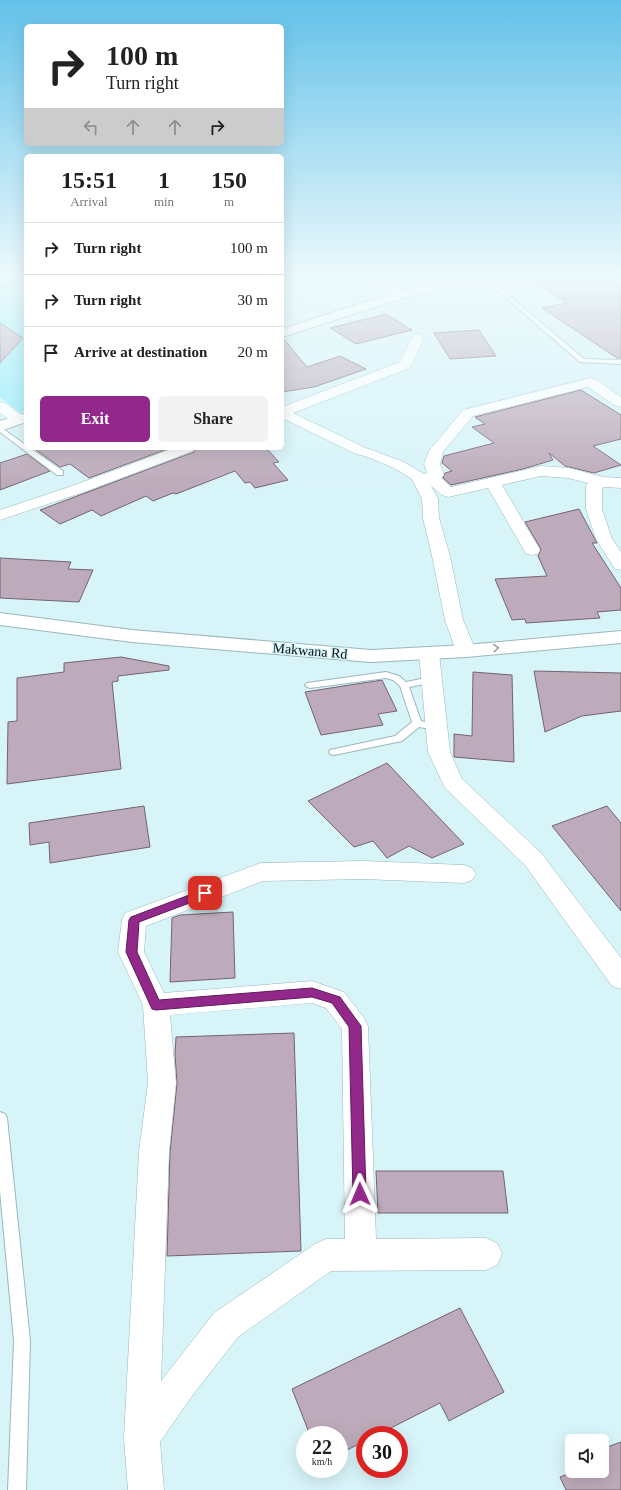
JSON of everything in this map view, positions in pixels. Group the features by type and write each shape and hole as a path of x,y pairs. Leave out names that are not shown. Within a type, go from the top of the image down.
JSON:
{"street":[{"path":"284,412 405,365 413,349"},
{"path":"621,403 590,382 468,413 436,451 432,464 436,475 430,477 448,492 541,471 569,473 602,482 621,483"},
{"path":"0,406 22,419"},
{"path":"284,414 361,451 370,453 399,465 418,476 430,499 431,518 441,556 454,620 466,651"},
{"path":"0,428 22,419"},
{"path":"0,514 78,489 183,450"},
{"path":"602,482 594,486 594,508 604,539 621,565"},
{"path":"493,483 532,550"},
{"name":"Makwana Rd","path":"0,618 132,636 363,656 466,651 621,637"},
{"path":"429,653 431,680 427,725 453,783 533,859 621,978"},
{"path":"146,1490 142,1438 154,1152 162,1083 156,1005 131,952 134,920 261,872 363,870 464,874"},
{"path":"156,1005 312,992 336,1000 355,1026 361,1255"},
{"path":"132,1490 142,1438 180,1384 226,1325 279,1290 326,1255 486,1254"}],"lane":[{"path":"569,349 582,360 621,362"},
{"path":"0,428 24,446"},
{"path":"29,450 60,473"},
{"path":"310,685 386,675 396,678 404,686 427,725 398,739 334,752"},
{"path":"404,686 431,680"},
{"path":"0,1124 22,1341 17,1490"}],"shaded area":[{"path":"0,349 24,349 24,412 20,413 0,397"}],"building":[{"path":"0,349 13,349 0,363"},
{"path":"284,349 292,349 307,367 340,356 366,369 314,387 284,392"},
{"path":"444,349 491,349 496,356 450,359"},
{"path":"603,349 621,349 621,358 617,358"},
{"path":"581,390 621,415 621,439 593,446 621,465 594,473 565,466 549,453 553,460 523,469 451,485 443,478 445,473 452,471 442,463 444,456 494,443 472,427 485,424 475,417"},
{"path":"36,450 165,450 89,478 70,464 60,467"},
{"path":"195,450 268,450 279,462 273,463 288,480 255,488 250,482 245,483 235,471 176,494 173,493 153,501 146,496 101,516 92,510 60,524 40,510 194,452"},
{"path":"27,454 50,471 0,490 0,463"},
{"path":"579,509 597,543 592,543 621,588 621,610 597,612 600,618 526,623 525,619 512,620 495,579 547,576 538,556 541,549 525,522"},
{"path":"0,558 71,562 68,569 93,570 79,602 0,598"},
{"path":"121,657 169,666 169,670 118,676 118,681 112,682 121,769 7,784 8,722 17,721 17,678 64,672 64,663"},
{"path":"534,671 621,673 621,711 582,716 545,732"},
{"path":"473,672 512,675 514,762 454,757 454,734 472,736"},
{"path":"382,680 397,711 378,714 383,725 321,735 305,692"},
{"path":"387,763 464,844 432,858 409,846 387,858 373,841 354,847 308,801"},
{"path":"144,806 150,847 50,863 49,842 30,845 29,823"},
{"path":"607,806 621,823 621,911 552,826"},
{"path":"233,912 235,978 170,982 172,918 180,915"},
{"path":"294,1033 301,1251 167,1256 170,1152 177,1083 175,1054 176,1037"},
{"path":"376,1171 503,1171 508,1213 378,1213"},
{"path":"460,1308 504,1392 449,1421 440,1403 395,1426 356,1426 356,1446 348,1450 348,1426 306,1426 292,1389"},
{"path":"621,1442 621,1490 566,1490 560,1477 565,1475 565,1478 609,1478 609,1446"}],"route":[{"path":"205,893 134,920 131,952 156,1005 312,992 336,1000 355,1026 360,1194"}]}
